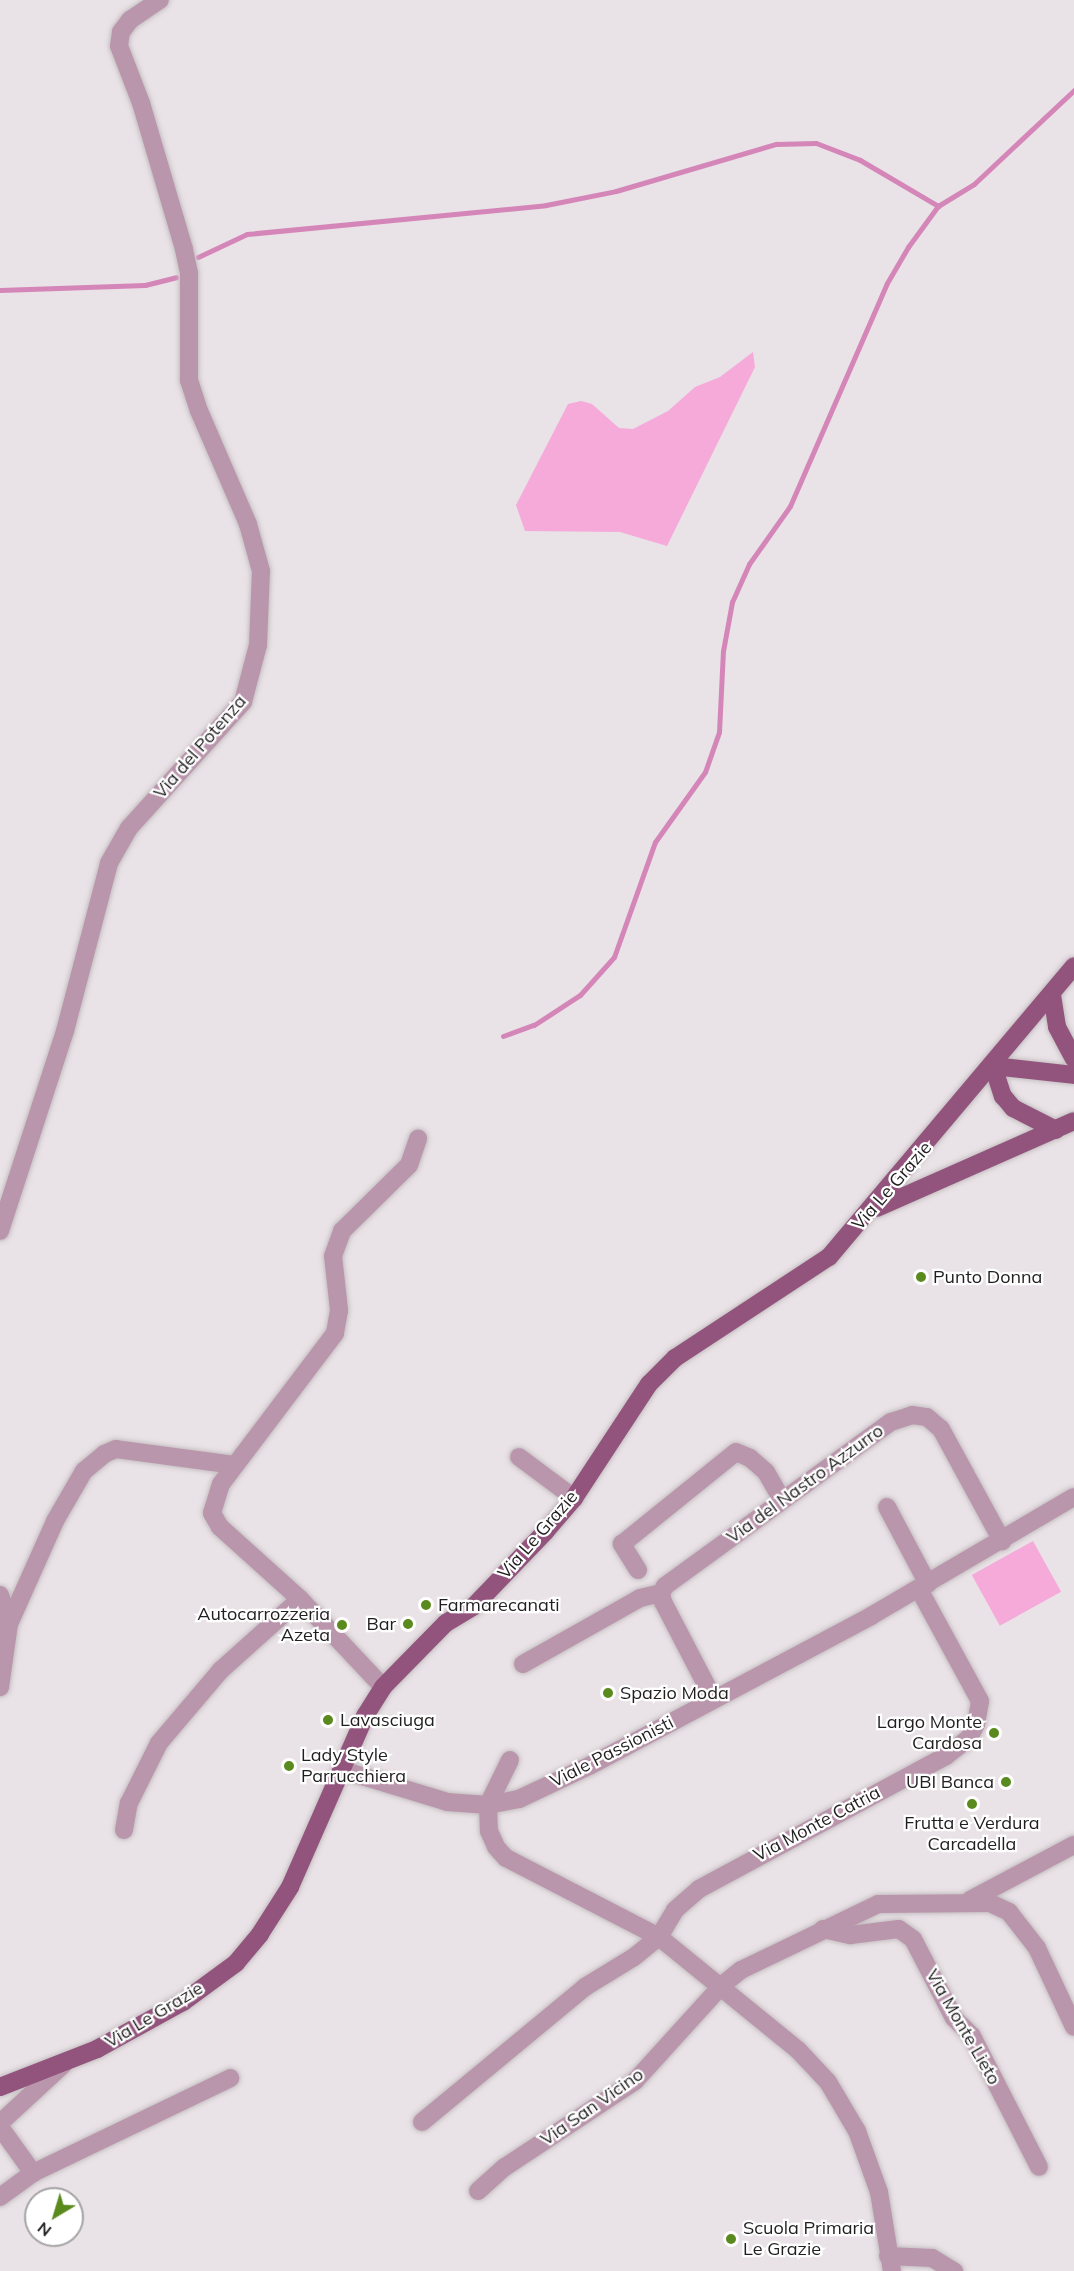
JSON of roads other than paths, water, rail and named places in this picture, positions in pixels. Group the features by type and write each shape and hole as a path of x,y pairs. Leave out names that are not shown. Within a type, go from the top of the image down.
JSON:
{"main road":[{"name":"Via Le Grazie","path":"0,2087 64,2064 183,2002 236,1963 260,1934 290,1887 365,1716 383,1688 446,1623 474,1606 574,1498 649,1384 675,1358 829,1257 872,1210 1074,966"},
{"path":"1052,995 1058,1027 1074,1059"},
{"path":"1056,1130 1013,1108 1003,1096 993,1066 1074,1075"},
{"path":"872,1210 1074,1121"}],"street":[{"name":"Via del Potenza","path":"0,1231 65,1031 109,863 129,828 243,702 255,668 261,571 248,524 199,411 189,380 189,273 184,249 141,103 119,46 121,32 130,20 160,0"},
{"path":"383,1688 300,1599 220,1527 212,1513 215,1494 335,1333 339,1310 334,1263 336,1245 350,1221 409,1165 418,1138"},
{"name":"Via del Nastro Azzurro","path":"523,1664 640,1598 661,1593 782,1500 891,1422 912,1415 927,1418 941,1429 1002,1541"},
{"path":"0,1687 9,1624 55,1521 84,1471 98,1458 116,1449 235,1465"},
{"path":"638,1570 622,1544 736,1452 750,1458 766,1472 782,1500"},
{"path":"519,1457 574,1498"},
{"name":"Viale Passionisti","path":"342,1770 447,1802 488,1805 519,1799 591,1765 923,1586 1074,1497"},
{"path":"887,1507 923,1586"},
{"name":"Via Monte Catria","path":"659,1937 675,1910 699,1889 946,1756 969,1738 976,1724 980,1701 923,1586"},
{"path":"661,1593 713,1698"},
{"path":"0,1595 9,1624"},
{"path":"124,1830 129,1803 159,1743 221,1670 300,1599"},
{"path":"510,1761 488,1805 489,1831 506,1858 659,1937 798,2050 828,2082 857,2131 879,2192 890,2264 932,2258 954,2271"},
{"path":"967,1902 1072,1848"},
{"path":"721,1986 741,1970 878,1904 990,1903 1019,1922 1037,1948 1074,2027"},
{"name":"Via Monte Lieto","path":"823,1929 850,1935 892,1928 913,1939 954,2018 972,2036 1039,2168"},
{"path":"422,2122 585,1987 634,1957 659,1937"},
{"name":"Via San Vicino","path":"478,2191 506,2167 635,2081 721,1986"},
{"name":"Via Le Grazie","path":"0,2125 64,2064"},
{"path":"0,2197 33,2173 230,2078"},
{"path":"0,2125 33,2173"}],"waterway":[{"path":"503,1036 534,1025 580,995 614,957 655,842 705,772 719,732 723,651 732,602 749,564 790,506 887,283 908,247 938,206 974,184 1074,90"},
{"path":"198,257 247,234 546,205 616,191 776,144 816,143 860,160 938,206"},
{"path":"0,290 145,285 176,277"}],"place":[{"name":"Punto Donna","path":"921,1277"},
{"name":"Farmarecanati","path":"426,1605"},
{"name":"Bar","path":"408,1624"},
{"name":"Autocarrozzeria Azeta","path":"342,1625"},
{"name":"Spazio Moda","path":"608,1693"},
{"name":"Lavasciuga","path":"328,1720"},
{"name":"Largo Monte Cardosa","path":"994,1733"},
{"name":"Lady Style Parrucchiera","path":"289,1766"},
{"name":"UBI Banca","path":"1006,1782"},
{"name":"Frutta e Verdura Carcadella","path":"972,1804"},
{"name":"Scuola Primaria Le Grazie","path":"731,2239"}]}
